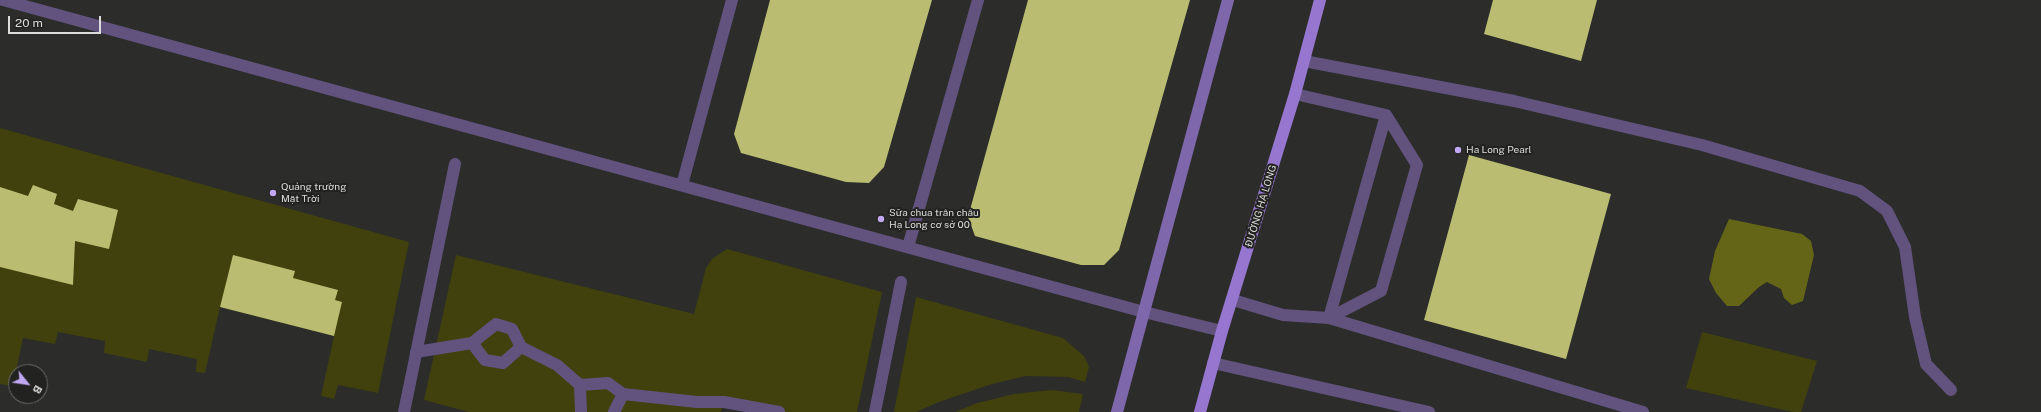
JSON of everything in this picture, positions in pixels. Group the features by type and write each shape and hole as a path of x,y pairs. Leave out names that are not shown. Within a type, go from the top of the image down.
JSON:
{"main road":[{"name":"ĐƯỜNG HẠ LONG","path":"1200,412 1222,331 1233,300 1295,94 1320,0"}],"street":[{"path":"3,0 1144,312 1222,331"},
{"path":"682,185 732,0"},
{"path":"908,247 978,0"},
{"path":"1117,412 1228,0"},
{"path":"1304,61 1552,110 1702,145 1860,191 1887,211 1905,247 1915,318 1926,364 1952,390"},
{"path":"1295,94 1386,115 1417,165 1381,291 1328,318"},
{"path":"1328,318 1386,115"},
{"path":"404,412 455,164"},
{"path":"875,412 902,282"},
{"path":"1233,300 1283,315 1328,318 1643,412"},
{"path":"416,352 472,343 496,324 512,329 521,347 557,365 580,385 608,383 623,394 697,402 724,402 779,412"},
{"path":"472,343 485,360 503,363 521,347"},
{"path":"1213,363 1429,412"},
{"path":"580,385 581,412"},
{"path":"614,412 623,394"}],"shaded area":[{"path":"0,128 409,242 378,393 338,385 334,399 321,396 334,336 220,307 205,373 196,372 197,359 149,349 147,362 104,353 105,341 58,332 55,344 23,338 18,364 8,364 8,385 0,384"},
{"path":"1729,219 1802,234 1811,241 1814,255 1803,301 1792,305 1784,298 1781,289 1767,282 1759,287 1739,306 1727,306 1716,293 1709,279 1715,251"},
{"path":"727,249 882,292 857,412 783,412 724,402 721,412 469,412 424,400 456,255 694,314 706,268 712,259"},
{"path":"916,297 1063,338 1084,356 1089,367 1085,382 1068,377 1026,376 992,384 939,402 916,412 894,412"},
{"path":"1702,332 1817,361 1801,412 1793,412 1686,388"},
{"path":"1052,390 1083,394 1079,412 955,412 977,403 1014,394"}],"building":[{"path":"770,0 932,0 884,167 869,183 846,182 741,153 734,134"},
{"path":"1028,0 1190,0 1119,250 1104,265 1081,265 975,236 968,217"},
{"path":"1493,0 1597,0 1581,61 1484,34"},
{"path":"1469,155 1611,194 1566,359 1424,320"},
{"path":"33,185 57,194 54,204 73,211 78,199 118,210 109,249 75,241 73,285 0,267 0,187 28,196"},
{"path":"233,255 295,271 293,278 338,290 335,300 342,302 334,336 220,307"}],"place":[{"name":"Ha Long Pearl","path":"1458,150"},
{"name":"Quảng trường Mặt Trời","path":"273,193"},
{"name":"Sữa chua trân châu Hạ Long cơ sở 00","path":"881,219"}]}
